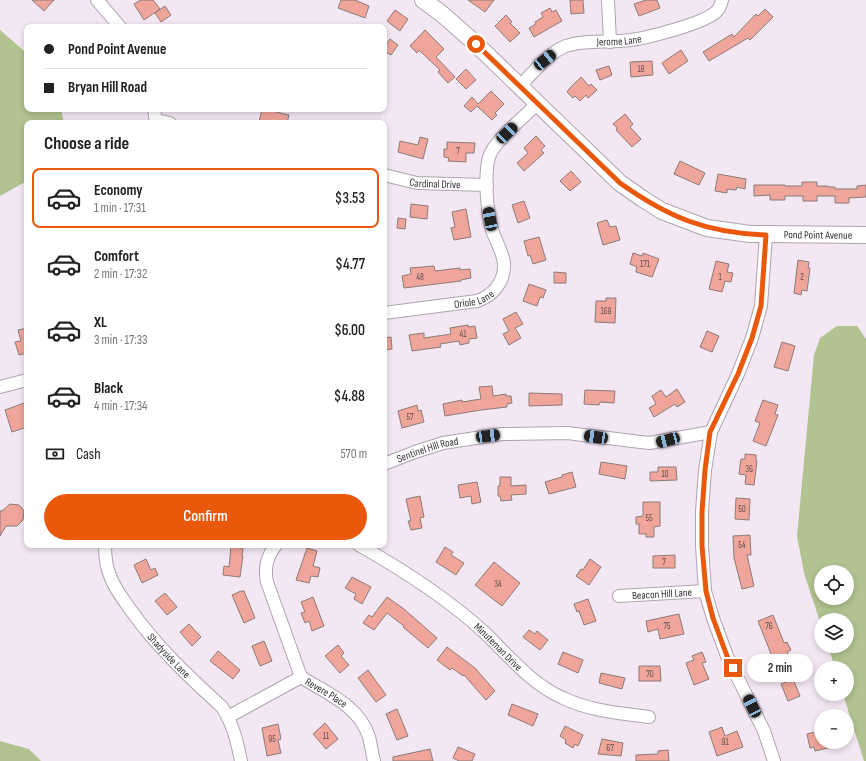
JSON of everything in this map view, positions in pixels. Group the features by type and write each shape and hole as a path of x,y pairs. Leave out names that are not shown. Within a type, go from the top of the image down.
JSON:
{"main road":[{"name":"Pond Point Avenue","path":"423,0 466,35 620,183 656,207 707,228 750,234 866,235"}],"street":[{"path":"97,0 117,24"},
{"path":"608,0 610,42"},
{"name":"Jerome Lane","path":"520,86 545,60 564,46 576,43 631,40 668,32 714,14 720,7 722,0"},
{"name":"Oriole Lane","path":"387,313 478,301 487,297 496,289 501,279 504,264 492,230 488,208 488,158 493,148 538,103"},
{"name":"Cardinal Drive","path":"387,176 417,183 487,184"},
{"path":"766,235 761,306 752,338 738,374 710,432 702,512 702,546 706,591 713,618 727,656 764,731 774,761"},
{"path":"0,387 24,381"},
{"name":"Sentinel Hill Road","path":"387,463 443,443 502,434 567,433 649,443 710,432"},
{"name":"Shadyside Lane","path":"105,548 105,558 110,578 131,610 166,654 222,707 234,730 241,761"},
{"path":"274,548 268,557 265,574 301,677"},
{"name":"Minuteman Drive","path":"364,548 392,564 452,606 484,632 529,677 546,689 564,698 597,710 649,717"},
{"name":"Beacon Hill Lane","path":"619,596 706,591"},
{"name":"Revere Place","path":"228,717 301,677 342,702 358,717 368,736 374,761"}],"green space":[{"path":"0,30 24,51 24,112 62,112 63,120 24,120 24,183 0,196"},
{"path":"837,326 857,326 866,339 866,761 864,761 854,729 854,709 848,709 845,701 854,701 854,661 833,661 830,653 854,653 854,613 817,613 814,605 854,605 854,565 814,565 814,604 804,573 797,536 814,355 820,338"},
{"path":"0,741 29,749 41,761 0,761"}],"building":[{"path":"32,0 54,0 44,11"},
{"path":"141,0 153,0 160,9 144,20 134,4"},
{"path":"341,0 355,0 369,6 365,18 338,8"},
{"path":"468,0 494,0 485,12"},
{"path":"570,0 583,0 584,13 571,14"},
{"path":"646,0 657,0 660,8 639,16 634,4"},
{"path":"165,6 171,15 161,22 155,13"},
{"path":"550,8 552,12 556,10 562,21 534,37 529,28 543,17 541,13"},
{"path":"765,9 773,17 750,40 748,38 709,61 703,52 732,34 734,37 756,14 758,16"},
{"path":"395,10 408,19 400,31 387,21"},
{"path":"506,15 512,22 510,23 520,33 510,42 495,26"},
{"path":"425,30 444,49 436,57 455,77 448,83 438,72 440,70 419,50 417,53 410,46"},
{"path":"390,39 398,45 391,55 387,53 387,43"},
{"path":"681,50 688,61 669,74 662,63"},
{"path":"652,61 653,75 631,77 630,62"},
{"path":"609,66 612,75 600,80 596,70"},
{"path":"466,69 476,80 466,89 456,79"},
{"path":"581,77 589,86 591,84 597,90 588,98 586,95 580,101 575,96 573,98 567,92"},
{"path":"491,91 504,104 495,113 497,115 492,120 477,106 471,112 464,106 472,97 478,104"},
{"path":"261,112 276,112 289,115 288,120 259,120"},
{"path":"625,114 633,124 630,127 641,139 632,147 616,130 617,128 613,124"},
{"path":"536,136 545,146 541,150 544,153 524,171 517,163 528,153 524,148"},
{"path":"420,137 428,139 423,159 398,152 400,141 418,145"},
{"path":"447,142 475,143 474,153 466,153 466,162 448,161 449,158 444,157 444,149 447,149"},
{"path":"680,161 705,173 699,185 674,174"},
{"path":"571,171 581,182 570,191 560,181"},
{"path":"718,174 746,179 745,189 737,187 736,190 727,189 727,193 715,191"},
{"path":"802,182 817,182 817,186 835,187 835,189 857,189 857,186 866,185 866,197 849,198 849,203 835,203 835,196 817,196 817,201 803,201 803,196 785,196 785,200 770,200 770,195 754,196 754,185 802,186"},
{"path":"524,201 530,218 518,223 512,205"},
{"path":"411,204 428,206 427,219 410,217"},
{"path":"466,209 471,237 454,240 451,228 455,227 452,212"},
{"path":"398,218 406,219 405,229 397,228"},
{"path":"607,220 610,227 616,226 620,240 603,245 597,223"},
{"path":"539,237 546,260 533,264 530,255 528,256 524,241"},
{"path":"633,253 642,256 643,253 659,259 652,277 636,272 637,267 630,264"},
{"path":"798,260 809,262 808,268 810,268 807,291 802,290 801,295 794,293"},
{"path":"716,261 729,264 727,272 733,273 731,282 725,281 722,292 709,289"},
{"path":"434,266 435,271 460,268 460,270 470,269 471,278 461,281 404,288 402,276 411,274 410,268"},
{"path":"554,272 566,273 566,283 554,283"},
{"path":"529,284 546,290 543,298 540,297 537,306 523,301"},
{"path":"606,298 616,298 615,323 595,322 596,301 606,301"},
{"path":"516,312 523,324 515,328 521,338 509,345 503,334 509,331 503,319"},
{"path":"468,325 468,327 475,326 477,338 469,339 469,343 460,345 459,341 440,344 441,347 412,351 409,335 424,333 424,338 451,334 450,328"},
{"path":"24,329 24,354 19,355 15,342 21,341 18,330"},
{"path":"707,331 719,336 712,352 700,347"},
{"path":"391,337 392,349 387,350 387,338"},
{"path":"782,342 795,346 788,371 774,367"},
{"path":"492,386 493,396 506,394 506,396 511,396 512,403 507,404 507,407 445,416 443,404 462,400 462,402 481,399 479,387"},
{"path":"677,389 685,402 677,407 675,404 654,417 649,408 656,404 652,396 661,390 666,397"},
{"path":"585,390 615,391 614,403 600,402 599,405 584,404"},
{"path":"529,393 562,394 562,405 529,406"},
{"path":"763,400 778,405 775,414 778,415 766,446 753,441 760,423 755,421"},
{"path":"24,403 24,428 12,432 5,410"},
{"path":"417,405 418,411 421,410 424,422 402,428 398,411"},
{"path":"745,454 756,455 757,461 754,485 745,484 746,475 739,474 741,459 745,459"},
{"path":"601,462 627,466 625,479 599,474"},
{"path":"658,467 676,467 677,480 650,481 650,472 658,472"},
{"path":"572,472 576,487 549,494 545,482 562,477 562,475"},
{"path":"500,477 511,477 511,486 526,485 526,494 511,495 512,500 501,501 500,496 498,496"},
{"path":"477,482 481,502 472,504 471,496 460,498 458,485"},
{"path":"420,496 424,517 420,518 422,528 411,530 408,521 411,521 406,499"},
{"path":"736,498 750,499 749,520 735,519"},
{"path":"643,502 660,502 660,526 654,527 654,537 646,537 646,534 639,534 639,524 636,524 636,517 643,516"},
{"path":"10,504 19,505 22,508 24,511 23,520 17,526 6,526 0,536 0,511"},
{"path":"750,535 751,555 747,555 754,586 742,589 734,558 733,536"},
{"path":"445,547 453,552 451,555 464,563 456,575 436,562"},
{"path":"231,548 243,548 240,577 223,575 224,566 229,567"},
{"path":"307,548 317,551 313,566 320,568 318,577 311,576 309,583 296,580"},
{"path":"675,555 675,568 653,568 653,556"},
{"path":"146,559 151,570 155,568 158,575 142,583 134,565"},
{"path":"590,559 601,567 589,585 576,576 581,569 583,570"},
{"path":"494,562 520,583 502,606 475,585"},
{"path":"352,577 371,587 362,604 354,599 356,594 345,588"},
{"path":"244,591 255,618 244,623 232,595"},
{"path":"165,593 177,607 167,615 155,601"},
{"path":"313,597 324,626 312,631 309,621 305,623 301,613 305,612 301,602"},
{"path":"387,597 404,609 437,638 428,648 387,613 374,630 363,623 369,615 372,617"},
{"path":"588,599 596,621 584,625 579,611 577,612 574,604"},
{"path":"679,614 684,634 660,639 658,629 648,632 646,621"},
{"path":"773,615 784,643 787,642 791,650 787,652 792,663 777,669 758,621"},
{"path":"189,624 201,637 192,646 180,632"},
{"path":"529,630 535,634 537,631 548,640 540,650 523,637"},
{"path":"264,641 272,661 260,666 252,646"},
{"path":"338,645 344,653 341,656 349,665 340,673 325,656"},
{"path":"447,647 475,668 495,691 486,700 464,675 463,676 452,668 450,670 437,660"},
{"path":"218,651 240,670 233,679 210,661"},
{"path":"563,652 583,660 578,673 558,664"},
{"path":"702,652 706,662 702,663 709,679 694,685 686,663 694,660 692,656"},
{"path":"639,666 660,666 661,681 639,681"},
{"path":"368,670 386,695 376,702 358,678"},
{"path":"601,673 625,678 622,689 599,683"},
{"path":"793,679 800,696 788,701 781,684"},
{"path":"512,704 538,714 533,726 508,715"},
{"path":"397,709 408,736 397,740 386,714"},
{"path":"325,723 338,739 326,749 313,734"},
{"path":"278,724 281,739 278,740 281,753 267,756 262,728"},
{"path":"565,726 583,735 578,746 575,744 573,748 565,743 566,740 560,736"},
{"path":"722,727 725,736 737,731 743,747 717,756 709,732"},
{"path":"814,732 814,747 810,748 807,734"},
{"path":"602,739 623,743 621,756 598,754"},
{"path":"458,747 475,754 472,761 459,761 453,758"},
{"path":"430,749 433,761 393,761 393,757"},
{"path":"668,750 669,761 636,761 636,755 658,754 658,751"}],"route":[{"path":"476,44 620,183 643,200 662,211 707,228 766,235 761,306 752,338 738,374 710,432 705,470 702,512 702,546 706,591 713,618 733,668"}]}
